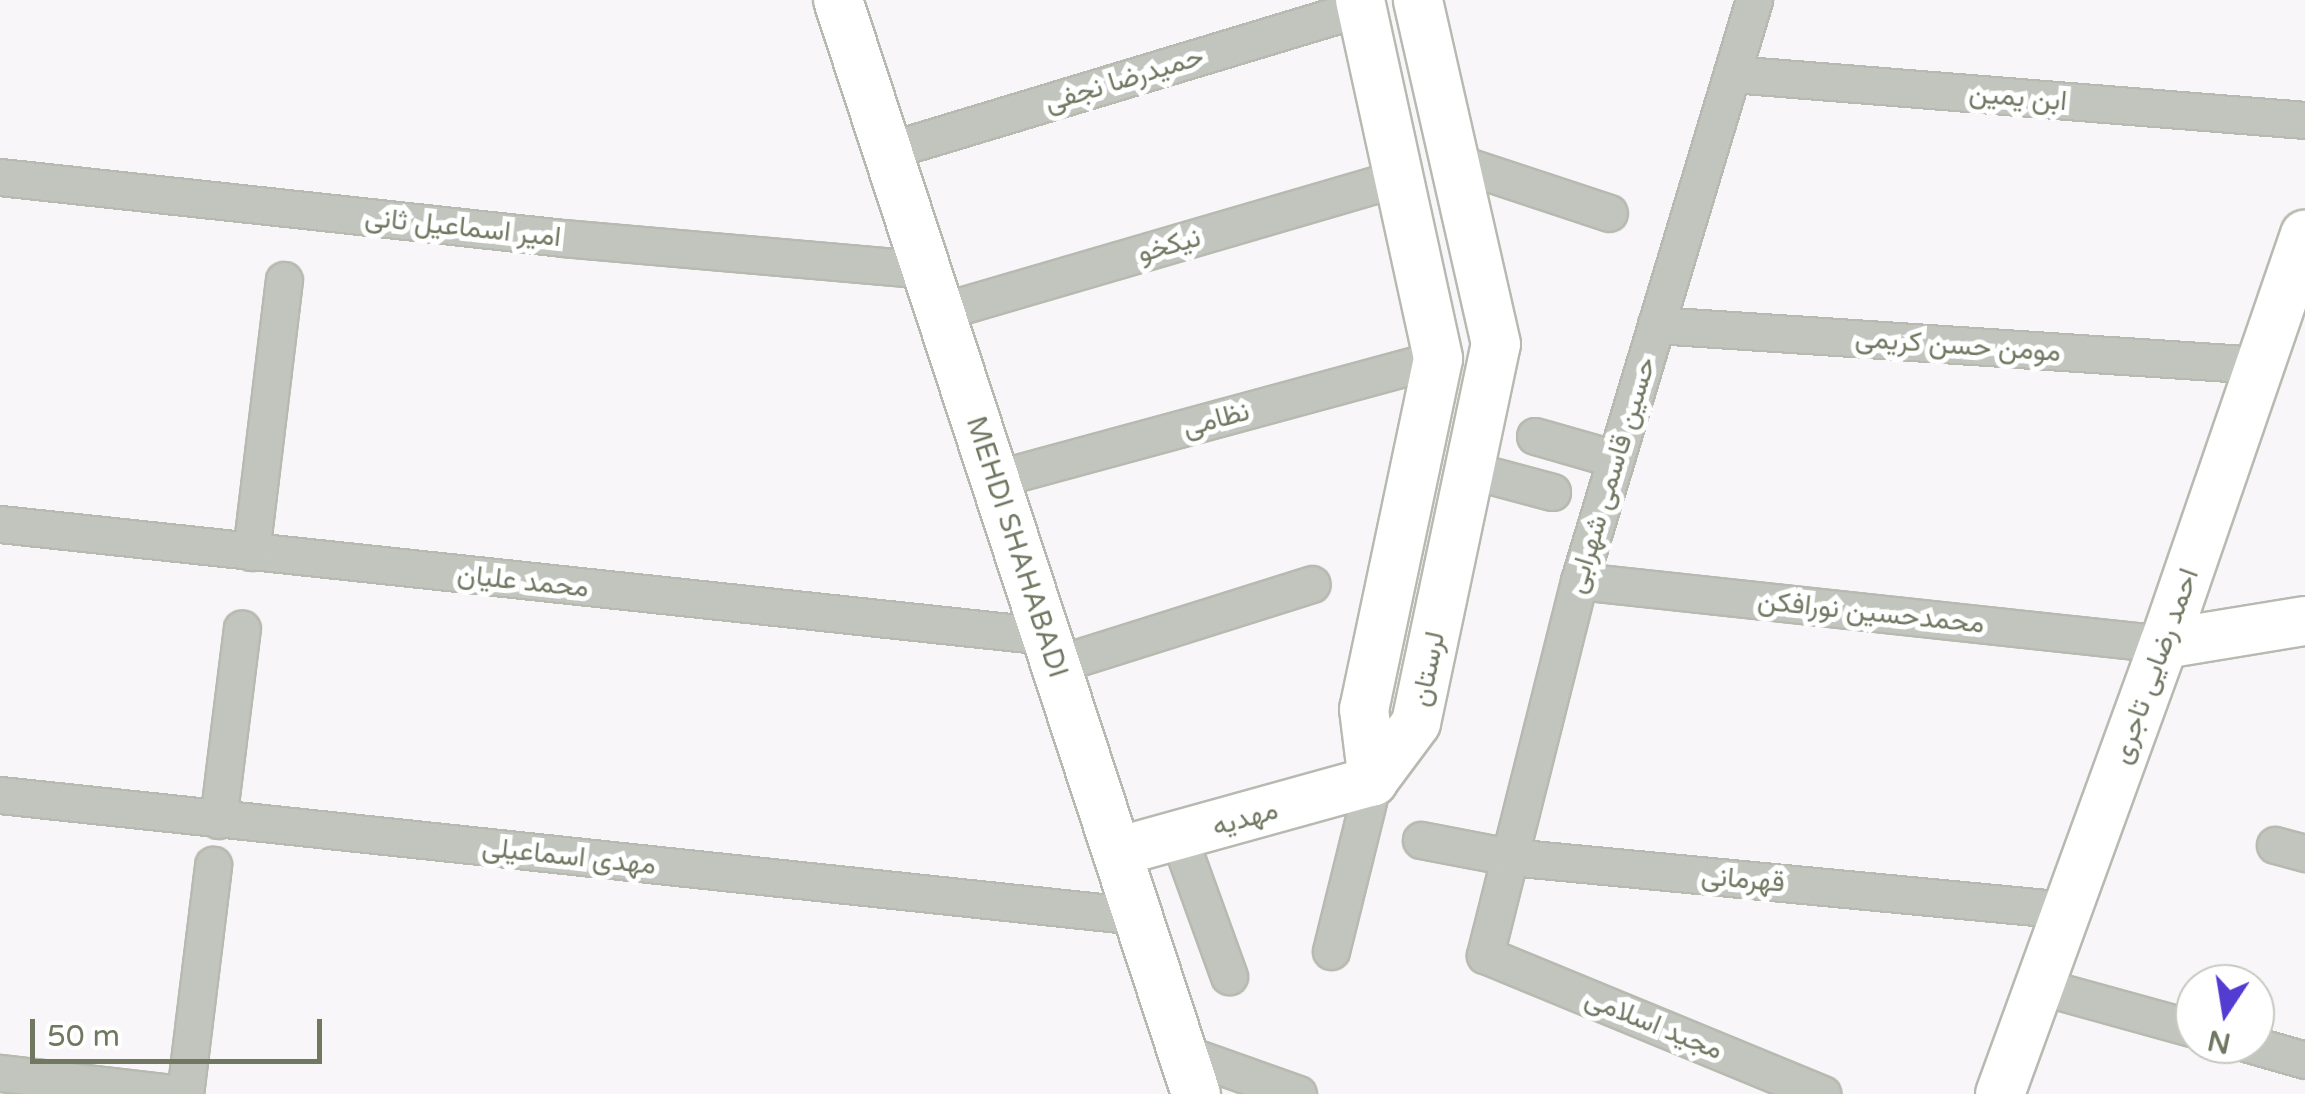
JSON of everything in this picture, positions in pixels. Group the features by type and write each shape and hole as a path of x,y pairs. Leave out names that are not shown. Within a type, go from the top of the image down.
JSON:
{"main road":[{"name":"MEHDI SHAHABADI","path":"838,0 1189,1074"},
{"name":"لرستان","path":"1373,781 1416,723 1496,344 1418,0"},
{"name":"لرستان","path":"1370,3 1398,178 1438,359 1364,709 1373,781"},
{"name":"احمد رضایی تاجری","path":"2000,1094 2164,644 2305,235"},
{"path":"1438,359 1496,344"},
{"path":"2164,644 2305,621"},
{"name":"مهدیه","path":"1117,852 1180,838 1373,781"}],"street":[{"name":"حسین قاسمی شهرابی","path":"1485,955 1578,581 1754,0"},
{"name":"حمیدرضا نجفی","path":"887,151 1370,3"},
{"name":"ابن یمین","path":"1732,74 2305,120"},
{"path":"1455,162 1608,213"},
{"name":"امیر اسماعیل ثانی","path":"0,177 563,238 933,291"},
{"name":"نیکخو","path":"933,291 1398,178"},
{"path":"251,552 284,280"},
{"name":"مومن حسن کریمی","path":"1656,325 2260,365"},
{"name":"نظامی","path":"994,479 1438,359"},
{"path":"1535,436 1616,459"},
{"path":"1470,470 1552,492"},
{"name":"محمد علیان","path":"0,524 1051,650"},
{"name":"محمدحسین نورافکن","path":"1578,581 2164,644"},
{"path":"1051,650 1312,584"},
{"path":"218,820 242,628"},
{"path":"1332,951 1373,781"},
{"name":"مهدی اسماعیلی","path":"0,796 1138,916"},
{"path":"1180,838 1229,976"},
{"name":"قهرمانی","path":"1421,840 1510,856 2067,910"},
{"path":"0,1073 184,1094 213,865"},
{"name":"مجید اسلامی","path":"1485,955 1823,1094"},
{"path":"2039,986 2175,1023"},
{"path":"2275,1051 2305,1060"},
{"path":"1189,1074 1298,1094"}]}
